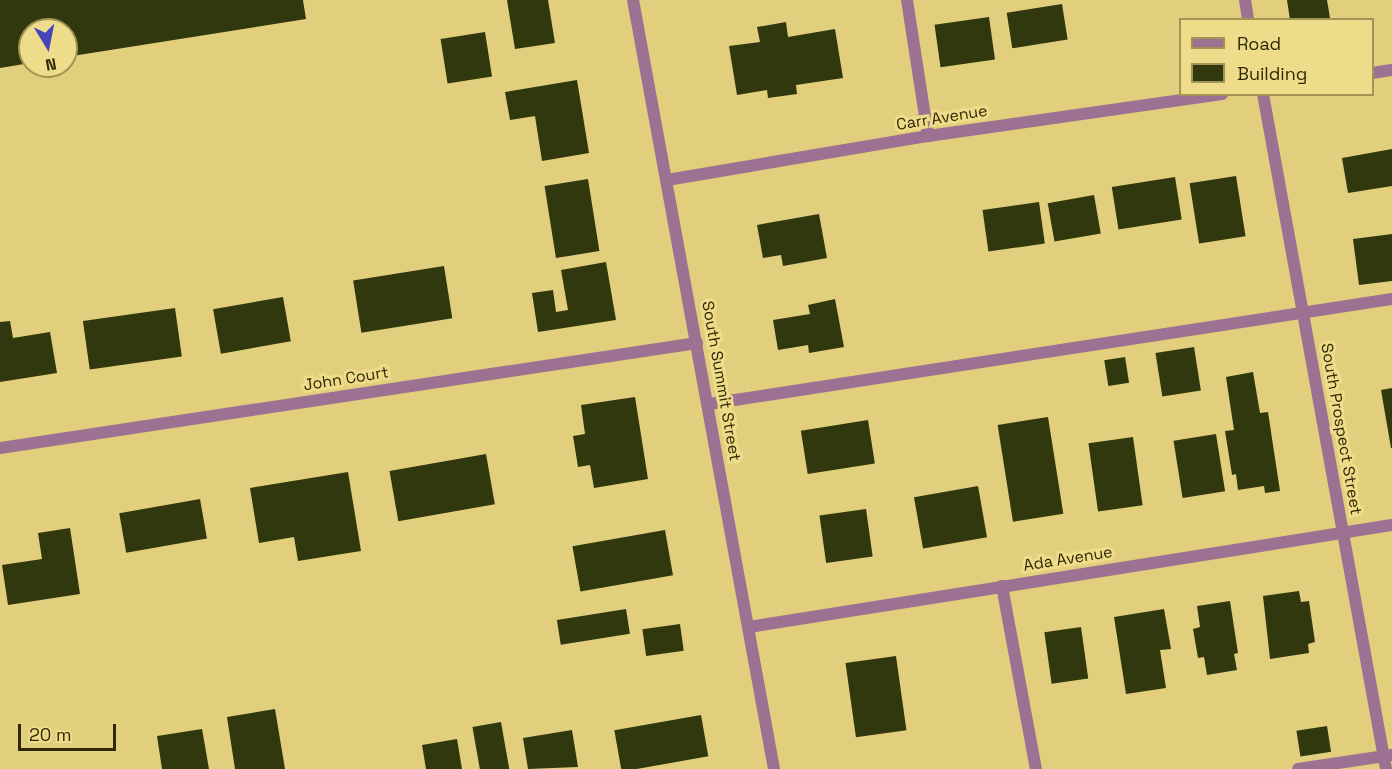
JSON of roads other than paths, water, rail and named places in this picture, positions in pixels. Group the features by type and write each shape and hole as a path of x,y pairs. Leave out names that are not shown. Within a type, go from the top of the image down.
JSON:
{"street":[{"name":"South Summit Street","path":"633,0 709,404 774,769"},
{"path":"906,0 928,136"},
{"path":"1245,0 1248,18"},
{"path":"1374,73 1392,70"},
{"name":"Carr Avenue","path":"667,180 928,136 1208,96"},
{"name":"South Prospect Street","path":"1263,96 1387,760"},
{"path":"709,404 1392,298"},
{"name":"John Court","path":"0,448 697,343"},
{"name":"Ada Avenue","path":"749,627 1392,525"},
{"path":"1002,586 1036,769"},
{"path":"1298,769 1387,760"}]}
